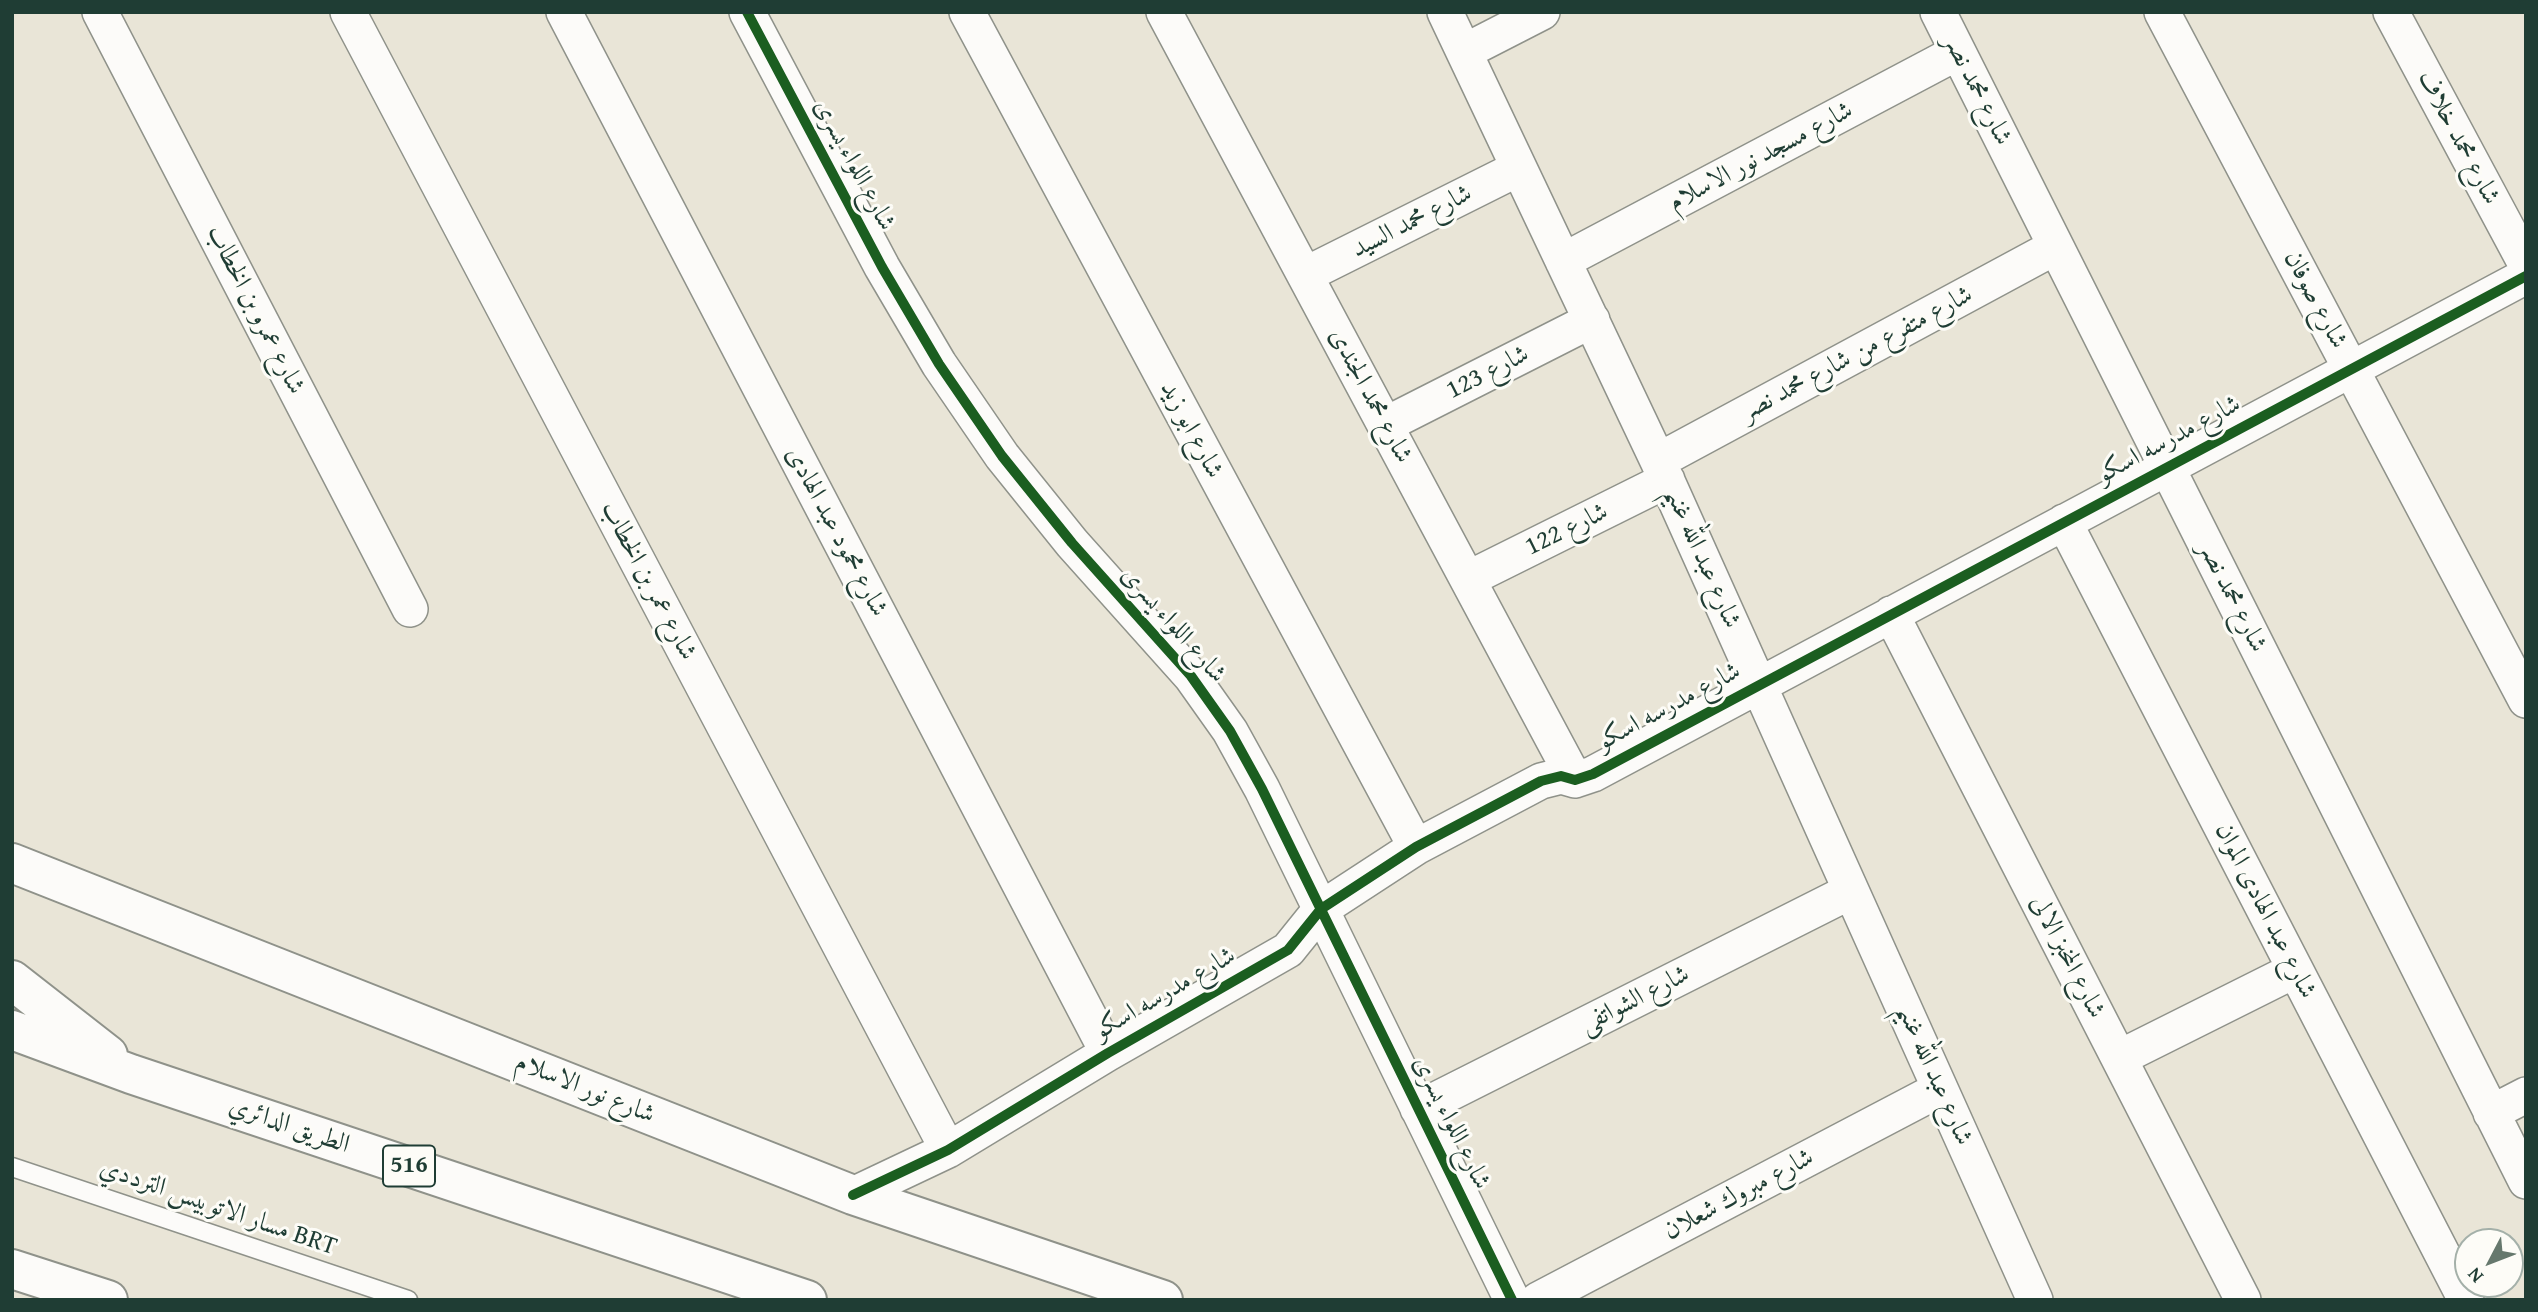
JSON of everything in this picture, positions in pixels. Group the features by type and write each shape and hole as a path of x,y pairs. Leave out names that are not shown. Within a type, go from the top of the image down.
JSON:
{"main road":[{"name":"شارع نور الاسلام","path":"12,863 853,1195 1163,1300"},
{"path":"12,980 131,1074"},
{"name":"الطريق الدائري","path":"12,1030 131,1074 807,1300"},
{"path":"12,1269 108,1300"}],"street":[{"name":"شارع عمرو بن الخطاب","path":"100,12 410,608"},
{"name":"شارع عمر بن الخطاب","path":"348,12 948,1150"},
{"name":"شارع محمود عبد الهادى","path":"564,12 1108,1052"},
{"name":"شارع اللواء يسرى","path":"747,12 883,267 939,364 1002,456 1045,511 1191,676 1230,731 1262,789 1512,1300"},
{"name":"شارع ابو زيد","path":"967,12 1416,847"},
{"name":"شارع محمد الجندى","path":"1164,12 1575,779"},
{"name":"شارع عبد الله غنيم","path":"1445,12 1662,471 2035,1300"},
{"path":"1464,52 1542,12"},
{"name":"شارع محمد نصر","path":"1938,12 2526,1181"},
{"name":"شارع صوفان","path":"2162,12 2526,700"},
{"name":"شارع محمد خلاف","path":"2391,12 2526,264"},
{"name":"شارع مسجد نور الاسلام","path":"1563,261 1958,52"},
{"name":"شارع محمد السيد","path":"1305,275 1519,168"},
{"name":"شارع متفرع من شارع محمد نصر","path":"1662,471 2055,247"},
{"name":"شارع مدرسه اسكو","path":"853,1195 948,1150 1108,1052 1288,950 1321,909 1416,847 1541,781 1561,776 1575,779 1593,774 2526,276"},
{"name":"شارع 123","path":"1385,425 1592,320"},
{"name":"شارع 122","path":"1468,579 1662,471"},
{"name":"شارع عبد الهادى الموان","path":"2064,522 2466,1300"},
{"name":"شارع المخبز الالى","path":"1891,614 2243,1300"},
{"name":"شارع الشواتفى","path":"1418,1109 1851,891"},
{"path":"2119,1058 2295,970"},
{"name":"شارع مبروك شعلان","path":"1538,1300 1940,1089"},
{"path":"2491,1112 2526,1095"}],"lane":[{"name":"مسار الاتوبيس الترددي BRT","path":"12,1167 408,1300"}],"cycle path":[{"path":"747,12 882,267 939,364 1002,456 1072,543 1191,676 1230,731 1262,789 1512,1300"},
{"path":"853,1195 948,1150 1108,1053 1288,950 1321,909 1416,847 1541,781 1561,776 1575,780 1593,774 2526,276"}]}
